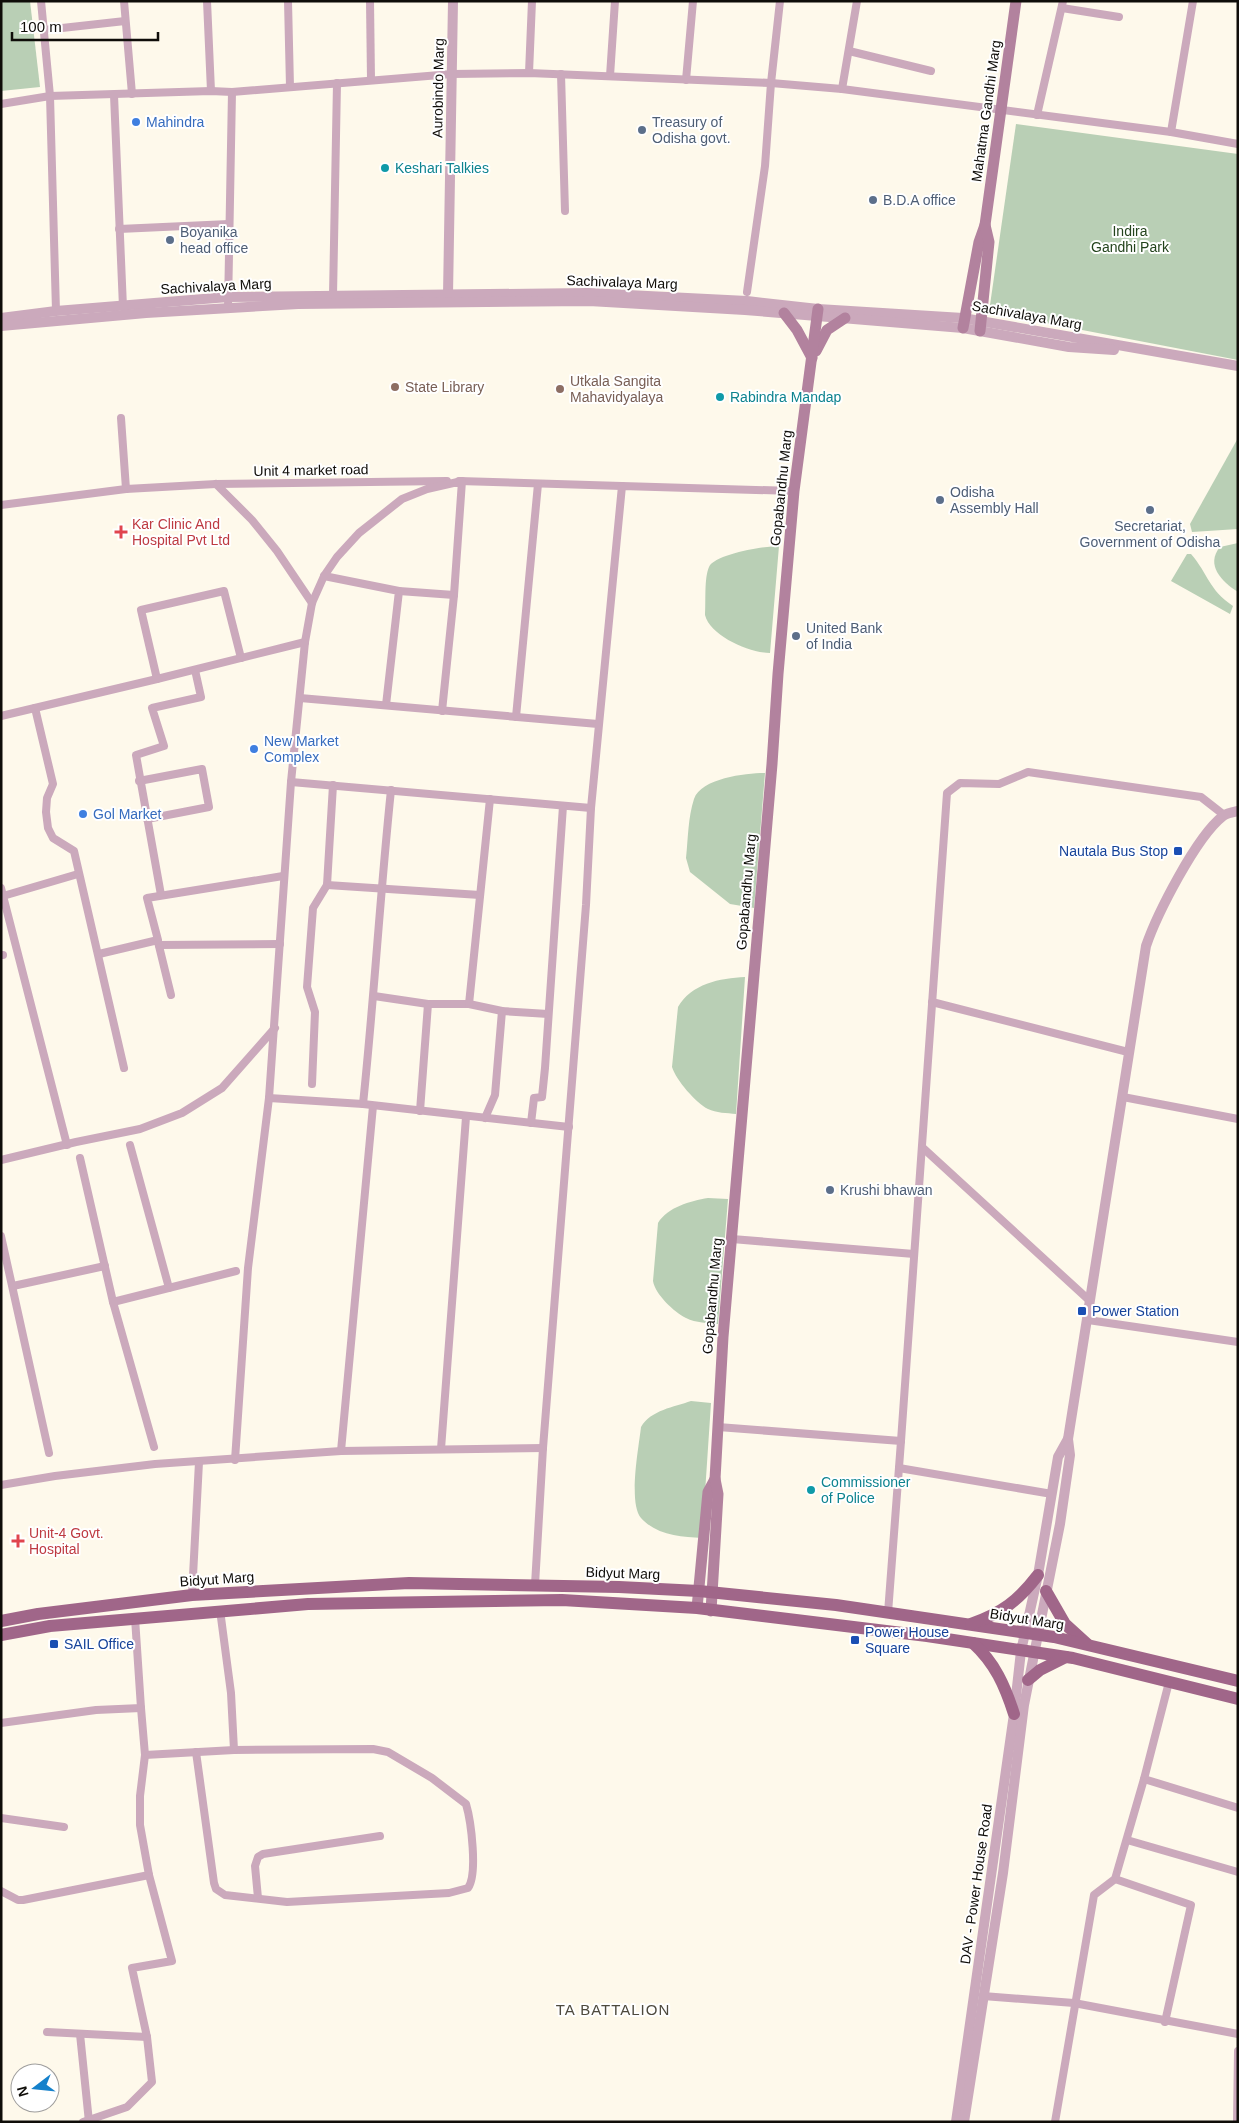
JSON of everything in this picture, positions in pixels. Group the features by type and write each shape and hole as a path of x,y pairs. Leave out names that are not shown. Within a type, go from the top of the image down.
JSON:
{"main road":[{"name":"Mahatma Gandhi Marg","path":"963,323 979,242 985,224 1016,1"},
{"name":"Mahatma Gandhi Marg","path":"980,326 989,242 985,224"},
{"name":"Gopabandhu Marg","path":"712,1611 706,1591 708,1492 715,1479 732,1239 794,491 817,312"},
{"path":"784,313 797,330 812,358"},
{"path":"812,358 827,330 845,318"},
{"path":"968,1624 990,1617 1003,1610 1024,1594 1038,1575"},
{"path":"409,1583 409,1602"},
{"name":"Bidyut Marg","path":"1,1620 192,1595 409,1583 706,1591 836,1605 1031,1634 1088,1645 1238,1681"},
{"name":"Gopabandhu Marg","path":"697,1608 706,1591"},
{"path":"1046,1591 1066,1624 1088,1645"},
{"path":"1,1636 50,1626 308,1604 562,1600 697,1608 973,1643 1066,1657 1238,1699"},
{"path":"973,1643 994,1666 1006,1688 1014,1714"},
{"path":"1028,1680 1040,1670 1066,1657"}],"street":[{"path":"42,1 50,96 56,311"},
{"path":"124,1 132,94"},
{"path":"207,1 211,90"},
{"path":"288,1 290,87"},
{"path":"370,1 371,80"},
{"name":"Aurobindo Marg","path":"448,294 453,1"},
{"path":"529,73 532,1"},
{"path":"610,76 615,1"},
{"path":"686,80 693,1"},
{"path":"748,292 765,166 771,83 780,1"},
{"path":"842,89 857,1"},
{"path":"1171,132 1193,1"},
{"path":"1037,115 1062,4 1118,17"},
{"path":"44,30 125,21"},
{"path":"849,51 931,71"},
{"path":"1,104 50,96 211,90 232,92 452,74 562,74 771,83 842,89 1171,132 1238,144"},
{"path":"562,74 565,211"},
{"path":"333,296 337,83"},
{"path":"228,308 232,92"},
{"path":"114,95 123,307"},
{"path":"119,229 229,224"},
{"name":"Sachivalaya Marg","path":"1,318 56,311 228,297 588,293 746,301 845,318 963,323"},
{"name":"Sachivalaya Marg","path":"1,326 298,304 589,301 784,313 817,312 963,323 1238,366"},
{"name":"Sachivalaya Marg","path":"980,326 1069,347 1136,352 1238,372"},
{"path":"121,418 126,489"},
{"path":"235,1460 248,1268 269,1098 275,1028 283,876 305,642 312,603 324,576 337,557 359,533 402,500 427,489 462,481 454,595 442,711"},
{"name":"Unit 4 market road","path":"1,504 126,489 216,484 462,481 794,491"},
{"path":"216,484 252,520 265,536 312,603"},
{"path":"516,717 538,484"},
{"path":"535,1585 543,1448 586,905 591,808 622,486"},
{"path":"324,576 399,591 454,595"},
{"path":"157,679 141,610 224,591 241,658"},
{"path":"386,705 399,591"},
{"path":"1,716 305,642"},
{"path":"161,895 139,781 136,755 164,746 152,708 201,697 195,670"},
{"path":"300,698 598,724"},
{"path":"35,708 54,784 47,798 46,820 53,838 74,851 124,1068"},
{"path":"139,781 202,769 209,807 147,819"},
{"path":"888,1612 923,1148 947,793 960,783 999,784 1028,772 1201,797 1224,815"},
{"path":"292,782 591,808"},
{"path":"312,1084 316,1012 308,987 312,908 327,885 333,785"},
{"path":"363,1104 374,996 380,888 391,790"},
{"path":"469,1004 490,799"},
{"path":"531,1123 534,1098 542,1096 563,806"},
{"path":"1031,1634 1046,1591 1064,1497 1070,1455 1068,1439 1146,946 1152,926 1190,858 1209,831 1224,815 1238,811"},
{"path":"3,896 78,874"},
{"path":"171,995 147,898 283,876"},
{"path":"327,885 480,895"},
{"path":"1,888 67,1145"},
{"path":"99,954 158,942 280,944"},
{"path":"374,996 428,1004 469,1004 502,1010 548,1014"},
{"path":"932,1002 1128,1052"},
{"path":"420,1111 428,1004"},
{"path":"486,1118 495,1095 502,1010"},
{"path":"1,1160 140,1129 182,1114 222,1088 275,1028"},
{"path":"1122,1097 1238,1119"},
{"path":"269,1098 363,1104 569,1127"},
{"path":"341,1451 373,1106"},
{"path":"441,1449 466,1116"},
{"path":"130,1145 169,1288"},
{"path":"923,1148 1090,1301"},
{"path":"80,1158 114,1302 154,1447"},
{"path":"1,1236 48,1453"},
{"path":"732,1239 914,1254"},
{"path":"13,1286 105,1266"},
{"path":"114,1302 236,1271"},
{"path":"1088,1320 1238,1342"},
{"path":"718,1427 901,1441"},
{"path":"1027,1652 1058,1457 1068,1439"},
{"path":"1,1485 155,1464 235,1460 341,1451 543,1448"},
{"path":"192,1595 199,1462"},
{"path":"899,1468 1052,1494 1058,1491 1064,1497"},
{"path":"220,1610 231,1693 234,1750"},
{"path":"80,2034 86,2121 127,2107 152,2082 147,2037 132,1968 172,1961 149,1875 139,1809 145,1755 135,1618"},
{"name":"DAV - Power House Road","path":"964,2122 1002,1873 1028,1680 1027,1652"},
{"name":"DAV - Power House Road","path":"956,2122 1014,1714 1027,1652"},
{"path":"1055,2122 1094,1895 1115,1879 1144,1779 1169,1682"},
{"path":"1,1723 96,1710 141,1708"},
{"path":"145,1755 196,1752 234,1750 373,1749 388,1752 432,1778 463,1800 468,1810 472,1882 468,1888 449,1893 287,1902 225,1895 216,1889 196,1752"},
{"path":"1144,1779 1238,1808"},
{"path":"1,1818 64,1827"},
{"path":"258,1898 255,1866 258,1857 263,1854 380,1836"},
{"path":"1127,1840 1238,1872"},
{"path":"1,1891 18,1900 23,1900 149,1875"},
{"path":"1115,1879 1191,1905 1166,2022"},
{"path":"984,1996 1074,2003 1166,2022 1238,2034"},
{"path":"47,2032 147,2037"},
{"path":"1237,2122 1238,2051"}],"green space":[{"path":"1,1 30,1 40,87 1,91"},
{"name":"Indira Gandhi Park","path":"1016,124 1238,154 1238,360 989,312"},
{"path":"1238,438 1238,529 1192,532 1190,524"},
{"path":"1238,543 1238,592 1221,578 1215,567 1214,560 1220,547"},
{"path":"779,546 770,653 742,647 722,636 708,623 705,615 707,572 713,562 720,558 752,549"},
{"path":"1187,554 1191,554 1218,594 1233,606 1230,614 1171,581"},
{"path":"765,773 754,908 730,904 690,872 686,858 692,806 698,792 706,786 725,778"},
{"path":"745,977 736,1114 722,1113 708,1109 692,1097 674,1072 672,1067 678,1007 690,993 698,988 716,981"},
{"path":"708,1198 728,1199 718,1324 694,1321 681,1315 661,1297 653,1281 658,1223 662,1217 673,1209 687,1203"},
{"path":"691,1401 711,1403 702,1538 677,1536 661,1532 641,1518 637,1511 635,1500 635,1474 641,1427 645,1421 657,1413"}],"place":[{"name":"Mahindra","path":"136,122"},
{"name":"Treasury of Odisha govt.","path":"642,130"},
{"name":"Keshari Talkies","path":"385,168"},
{"name":"B.D.A office","path":"873,200"},
{"name":"Boyanika head office","path":"170,240"},
{"name":"State Library","path":"395,387"},
{"name":"Utkala Sangita Mahavidyalaya","path":"560,389"},
{"name":"Rabindra Mandap","path":"720,397"},
{"name":"Odisha Assembly Hall","path":"940,500"},
{"name":"Secretariat, Government of Odisha","path":"1150,510"},
{"name":"Kar Clinic And Hospital Pvt Ltd","path":"121,532"},
{"name":"United Bank of India","path":"796,636"},
{"name":"New Market Complex","path":"254,749"},
{"name":"Gol Market","path":"83,814"},
{"name":"Nautala Bus Stop","path":"1178,851"},
{"name":"Krushi bhawan","path":"830,1190"},
{"name":"Power Station","path":"1082,1311"},
{"name":"Commissioner of Police","path":"811,1490"},
{"name":"Unit-4 Govt. Hospital","path":"18,1541"},
{"name":"Power House Square","path":"855,1640"},
{"name":"SAIL Office","path":"54,1644"}],"district":[{"name":"TA BATTALION","path":"613,2010"}]}
